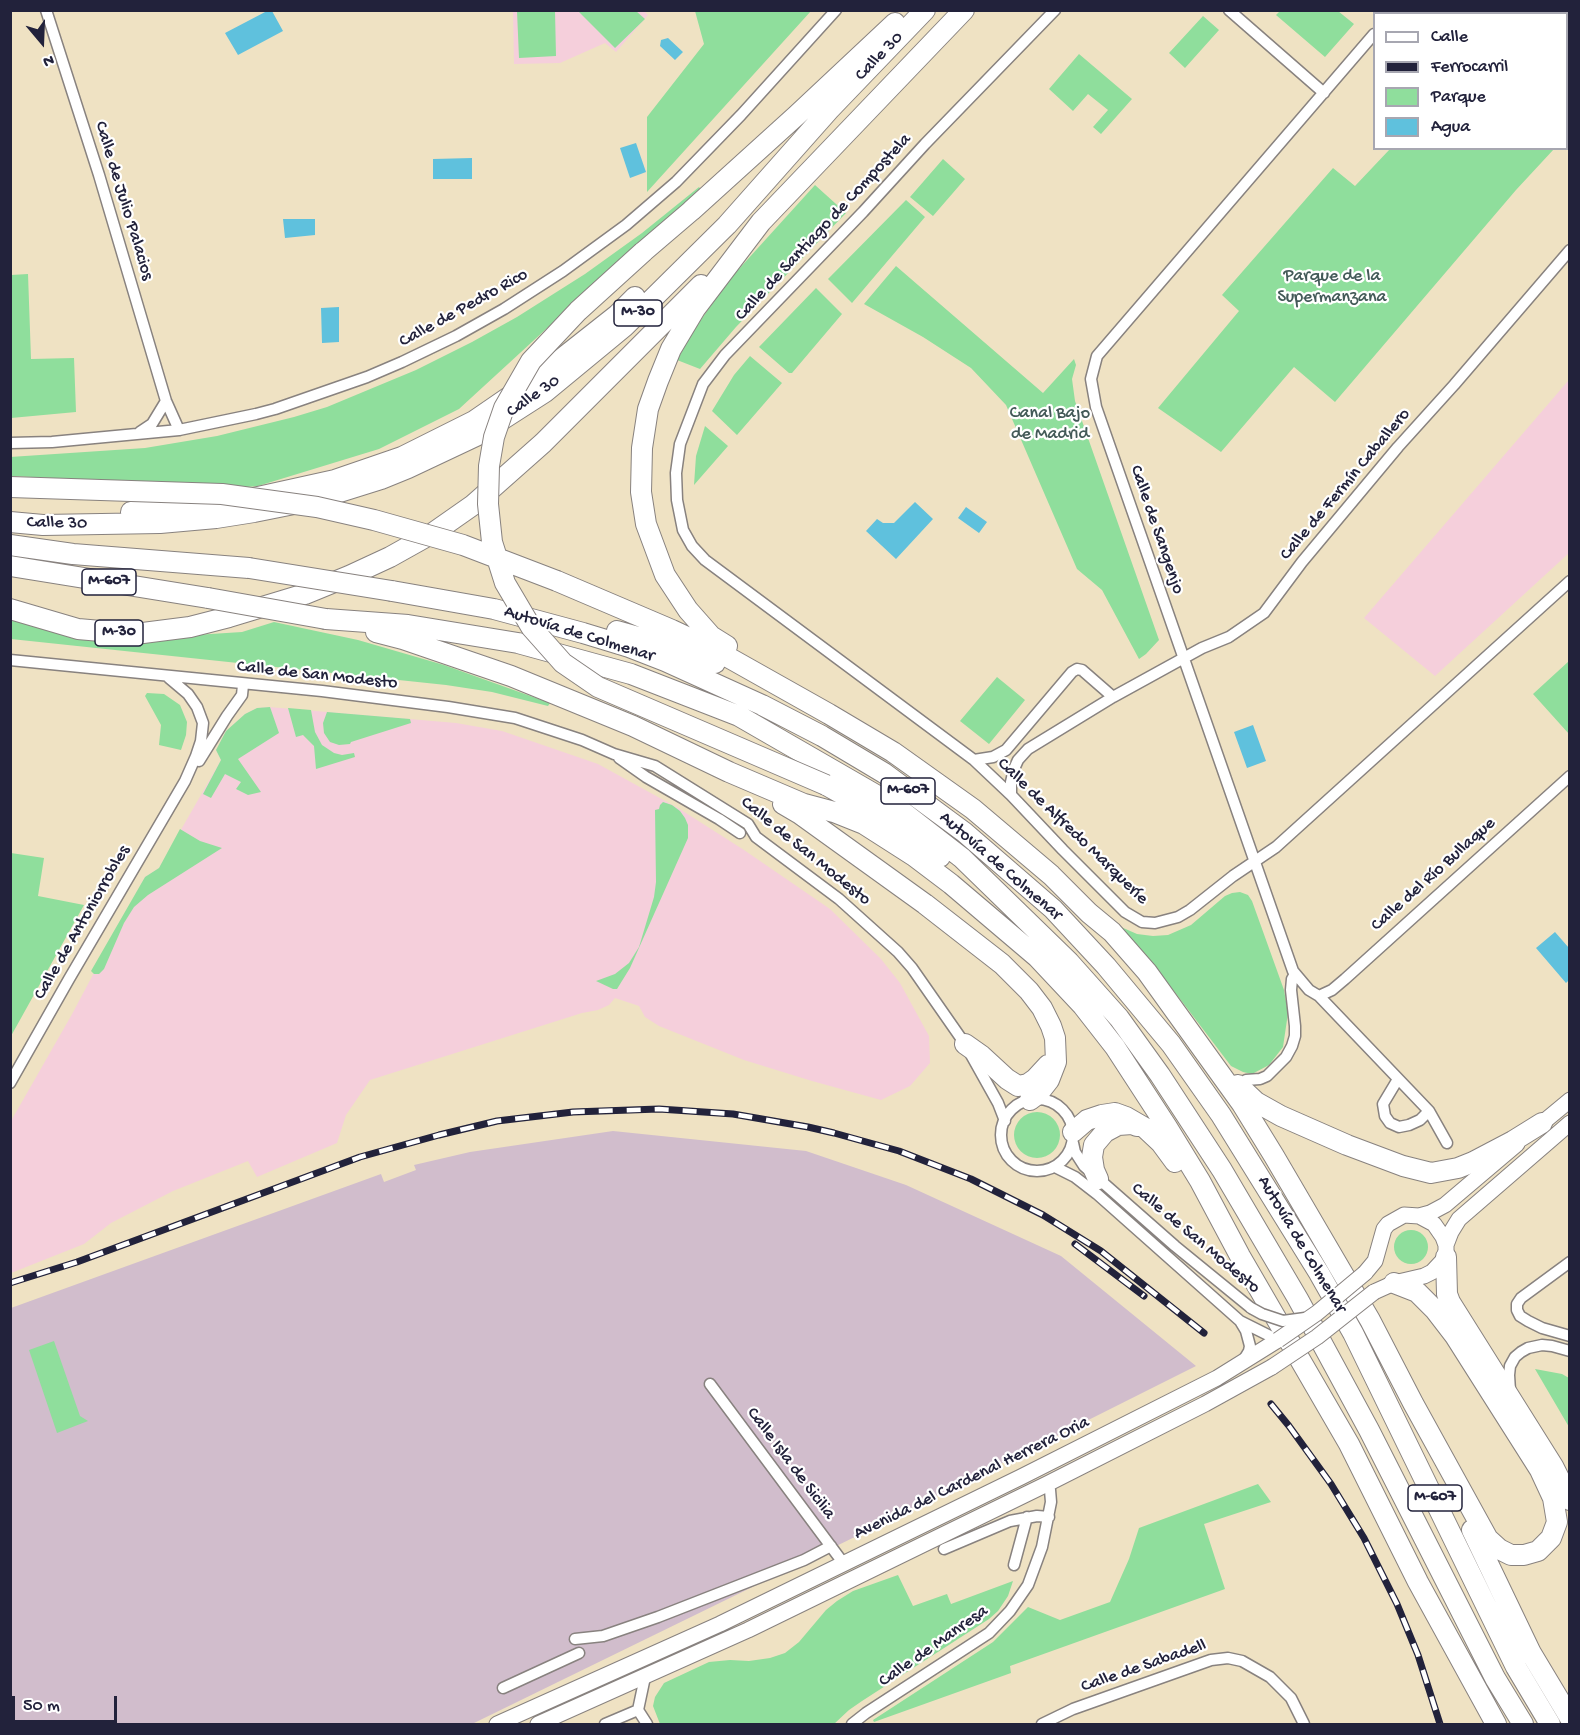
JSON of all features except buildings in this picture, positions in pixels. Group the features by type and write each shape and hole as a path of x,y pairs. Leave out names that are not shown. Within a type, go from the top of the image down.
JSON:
{"highway":[{"path":"908,10 797,115 578,311 531,361 504,408 494,437 489,466 488,504 492,542 505,583 531,627 563,663 598,687 826,785 885,818 1007,901"},
{"name":"Calle 30","path":"10,522 43,525 160,523 254,512 314,500 381,479 478,435 545,392 625,326 727,225 829,110 925,10"},
{"name":"M-30","path":"761,222 964,10"},
{"path":"10,514 40,516 117,513 249,499 335,480 412,452 474,421 541,375 617,315 829,110"},
{"path":"761,222 696,309 671,349 648,409 642,448 641,492 646,524 665,575 687,610 711,636 830,714"},
{"name":"Calle 30","path":"10,609 78,629 135,634 190,627 271,606 305,594 390,557 433,533 473,505 543,443 704,283 761,222"},
{"path":"10,487 222,494 317,507 463,545 557,581 717,651 893,752 973,808 1112,932 1172,997 1235,1082 1257,1102 1290,1120 1347,1145 1402,1166 1431,1173 1458,1168 1492,1152 1542,1123"},
{"name":"Autovía de Colmenar","path":"10,545 73,554 249,568 494,609 583,633 665,661 762,705 822,736 884,773 964,832 1053,909 1106,966 1172,1044 1221,1115 1319,1272 1358,1343 1516,1667 1550,1725"},
{"name":"Autovía de Colmenar","path":"10,566 208,598 326,620 408,625 518,643 631,674 739,716 895,806 962,858 1069,962 1119,1018 1160,1075 1222,1170 1286,1279 1369,1430 1495,1678 1523,1725"},
{"path":"494,609 570,620 670,646 720,665 830,714"},
{"path":"326,620 403,639 511,676 633,726 729,772 800,814 925,904 1002,964 1023,984 1042,1008 1051,1026 1056,1049 1056,1062 1052,1073 1038,1094 1028,1101"},
{"name":"M-607","path":"729,772 804,804 834,812 864,824 889,839 963,893 1037,957 1083,1006 1125,1061 1195,1172 1240,1256 1349,1444 1418,1582 1496,1725"},
{"path":"1089,913 1146,981 1236,1109 1291,1206 1311,1248 1319,1272"},
{"name":"M-607","path":"1147,972 1242,1104 1370,1320 1413,1403 1532,1653 1569,1718"},
{"path":"965,1044 1018,1086 1028,1084 1035,1079 1048,1064 1056,1049"},
{"path":"1073,1137 1087,1120 1115,1113 1145,1128 1161,1143 1240,1256"},
{"path":"1098,1179 1092,1157 1094,1145 1105,1132 1118,1125 1132,1124 1145,1128"},
{"path":"1446,1251 1447,1294 1450,1302 1553,1466 1569,1500"},
{"path":"1394,1283 1417,1292 1436,1310 1540,1470 1553,1497 1557,1522 1554,1533 1543,1547 1524,1555 1511,1555 1499,1550 1488,1539 1413,1403"},
{"path":"1369,1430 1377,1465 1456,1654"}],"main road":[{"name":"Avenida del Cardenal Herrera Oria","path":"497,1725 709,1629 844,1564 1240,1365 1317,1313 1365,1273 1375,1261 1381,1236 1388,1224 1404,1215 1419,1216 1440,1208 1452,1200 1569,1100"},
{"name":"Avenida del Cardenal Herrera Oria","path":"538,1725 775,1617 1047,1484 1205,1404 1272,1367 1317,1337 1374,1292 1394,1283 1432,1272 1446,1251 1451,1232 1460,1219 1569,1123"},
{"path":"1419,1216 1434,1224 1443,1237 1446,1251"}],"street":[{"name":"Calle de Julio Palacios","path":"46,10 99,175 166,401 179,430"},
{"name":"Calle de Pedro Rico","path":"10,443 52,442 179,430 275,409 367,377 456,336 504,309 626,225 676,182 741,115 836,10"},
{"name":"Calle de Santiago de Compostela","path":"677,500 676,473 680,444 703,384 725,355 1055,10"},
{"path":"1229,10 1323,93"},
{"name":"Calle de Sangenjo","path":"1373,35 1096,356 1091,379 1093,398 1295,974 1429,1111 1447,1143"},
{"name":"Calle de Fermín Caballero","path":"1011,795 1014,769 1018,760 1028,749 1113,697 1202,648 1229,637 1264,613 1302,562 1398,447 1569,250"},
{"path":"136,434 152,424 166,401"},
{"name":"Calle de Alfredo Marqueríe","path":"677,500 683,530 692,546 705,560 974,760 1119,906 1133,918 1142,922 1155,923 1178,917 1281,843 1569,581"},
{"name":"Calle de San Modesto","path":"10,660 322,691 515,718 582,740 614,754 655,766 748,824 756,837 839,899 898,952 912,968 965,1044 998,1103 1005,1121"},
{"path":"974,760 993,757 1006,750 1077,669 1082,670 1113,697"},
{"name":"Calle de Antoniorrobles","path":"166,676 188,694 197,707 203,723 201,741 185,781"},
{"name":"Calle de Antoniorrobles","path":"10,1083 185,781 242,695 243,684"},
{"path":"1014,740 1021,747 1028,749"},
{"name":"Calle de San Modesto","path":"614,754 646,777 740,833"},
{"name":"Calle del Río Bullaque","path":"1319,996 1332,990 1345,979 1569,776"},
{"path":"1245,1080 1267,1076 1286,1057 1292,1046 1295,1026 1291,990 1295,974"},
{"name":"Calle de San Modesto","path":"965,1044 999,1083 1028,1101"},
{"path":"1398,1079 1383,1104 1385,1116 1390,1123 1399,1126 1409,1125 1420,1120 1429,1111"},
{"path":"1028,1101 1050,1101 1066,1113 1071,1122 1073,1137 1069,1152 1055,1167 1034,1171 1024,1168 1014,1163 1003,1147 1005,1121 1018,1105 1028,1101"},
{"name":"Calle de San Modesto","path":"1073,1137 1076,1152 1084,1166 1201,1268 1251,1308 1283,1321 1298,1320 1317,1313"},
{"name":"Calle de San Modesto","path":"1055,1167 1075,1176 1097,1194 1240,1321 1278,1340 1296,1344 1317,1337"},
{"path":"1569,1262 1521,1298 1517,1304 1517,1310 1520,1316 1534,1325 1569,1336"},
{"name":"Calle de San Modesto","path":"1240,1321 1246,1331 1250,1346 1240,1365"},
{"path":"1511,1398 1510,1366 1521,1352 1542,1345 1569,1351"},
{"name":"Calle Isla de Sicilia","path":"710,1384 844,1564"},
{"name":"Calle de Manresa","path":"852,1725 866,1713 993,1629 1010,1611 1028,1585 1042,1547 1050,1497 1047,1484"},
{"path":"944,1549 1010,1521 1027,1517 1048,1517"},
{"path":"1014,1565 1027,1517"},
{"path":"575,1639 603,1636 658,1617 804,1560 831,1546"},
{"path":"503,1688 579,1653"},
{"name":"Calle de Sabadell","path":"1042,1725 1084,1705 1211,1660 1228,1658 1242,1661 1270,1677 1291,1698 1304,1725"},
{"path":"645,1677 638,1710 647,1725"},
{"path":"605,1725 638,1710"}],"shaded area":[{"path":"643,10 648,15 616,52 605,43 560,63 514,64 513,11"},
{"path":"1568,381 1570,382 1569,553 1435,676 1364,618"},
{"path":"269,707 456,723 502,731 598,764 678,808 830,909 881,959 900,983 929,1036 930,1063 910,1086 881,1100 744,1060 659,1026 645,1017 639,1006 615,998 609,1005 598,1010 582,1013 370,1080 346,1115 337,1143 257,1177 248,1161 173,1191 111,1223 84,1244 11,1273 11,1121 71,1016 145,877 159,868 221,760 216,750 226,731 245,714 257,708"},
{"path":"613,1131 806,1151 906,1185 1061,1256 1196,1366 867,1531 472,1724 11,1724 11,1308 381,1174 384,1182 416,1170 414,1165 470,1152"}],"green space":[{"path":"1501,10 1569,11 1570,133 1568,135 1568,12 1499,12"},
{"path":"517,11 555,11 556,56 519,58"},
{"path":"578,11 636,11 645,19 615,48"},
{"path":"695,11 811,11 647,192 647,117 704,44"},
{"path":"1280,11 1338,11 1354,24 1325,57 1276,15"},
{"path":"1203,16 1219,30 1185,68 1169,53"},
{"path":"1079,54 1132,99 1101,134 1093,127 1108,110 1088,94 1073,111 1049,89"},
{"name":"Parque de la Supermanzana","path":"1389,150 1553,150 1516,190 1335,402 1294,367 1221,452 1158,408 1239,311 1222,295 1333,168 1355,186"},
{"path":"943,159 965,179 933,216 910,197"},
{"path":"815,185 846,213 736,327 700,369 677,360 696,327 728,281"},
{"path":"699,187 702,191 618,263 459,409 379,449 258,486 135,497 136,482 11,476 10,457 145,448 217,436 327,407 416,370 517,317 585,274 642,233"},
{"path":"906,200 925,217 852,303 828,279"},
{"name":"Canal Bajo de Madrid","path":"896,266 1043,393 1074,359 1076,365 1072,379 1075,401 1159,640 1139,659 1102,590 1077,569 1006,405 971,368 923,337 864,304"},
{"path":"28,274 31,359 74,358 76,412 11,418 11,275"},
{"path":"816,288 842,314 792,373 789,373 759,347"},
{"path":"750,356 782,383 737,435 712,411 734,375"},
{"path":"705,426 728,446 694,485 696,456"},
{"path":"11,616 148,638 242,632 274,622 358,640 444,665 550,703 548,706 492,692 446,685 11,639"},
{"path":"1569,661 1569,734 1533,694"},
{"path":"997,677 1025,700 989,744 960,721"},
{"path":"147,693 164,694 180,705 187,722 181,750 159,745 161,725 145,696"},
{"path":"270,707 279,733 238,759 261,792 248,795 236,789 241,782 225,774 211,798 203,794 221,760 216,750 226,731 245,714 257,708"},
{"path":"288,708 311,710 315,732 322,745 342,755 354,753 355,757 316,769 314,746 303,735 296,737"},
{"path":"327,712 410,719 411,723 350,744 339,745 330,742 324,733 323,723"},
{"path":"663,802 672,805 685,818 688,825 688,838 630,968 617,989 613,989 596,981 615,974 629,963 639,947 654,897 656,882 655,810 659,809"},
{"path":"180,829 200,841 222,848 148,895 134,907 124,923 104,969 99,974 94,974 91,971 145,877 159,868"},
{"path":"11,853 44,858 38,896 84,905 11,1036"},
{"path":"1240,892 1248,895 1252,901 1284,990 1288,1013 1283,1047 1269,1065 1252,1074 1231,1066 1164,978 1121,927 1137,934 1168,935 1191,925 1225,896"},
{"path":"1037,1112 1053,1119 1060,1135 1053,1151 1037,1158 1021,1151 1014,1135 1021,1119"},
{"path":"1411,1230 1423,1235 1428,1247 1423,1259 1411,1264 1399,1259 1394,1247 1399,1235"},
{"path":"54,1341 80,1416 88,1421 57,1433 29,1350"},
{"path":"1535,1369 1562,1374 1569,1378 1569,1427"},
{"path":"1258,1484 1271,1502 1204,1524 1225,1589 1010,1666 1011,1673 874,1722 873,1720 993,1642 1028,1607 1060,1620 1110,1602 1129,1559 1139,1528"},
{"path":"898,1575 913,1606 947,1594 951,1604 1013,1581 1008,1596 998,1611 989,1619 862,1701 834,1724 660,1724 653,1706 655,1697 664,1683 709,1662 749,1661 785,1653 799,1642 826,1610 837,1601 853,1591"}],"water":[{"path":"267,11 272,11 283,31 238,55 225,33"},
{"path":"668,38 683,52 675,60 660,46 661,40"},
{"path":"636,143 646,172 630,178 620,148"},
{"path":"472,158 472,179 433,179 433,159"},
{"path":"283,219 315,219 315,235 285,238"},
{"path":"339,307 339,342 322,343 321,308"},
{"path":"915,502 933,519 896,559 866,531 877,519 883,523 894,523"},
{"path":"966,507 987,522 979,533 958,518"},
{"path":"1253,725 1266,761 1247,768 1234,732"},
{"path":"1555,932 1569,948 1569,980 1566,983 1536,948"}],"railway":[{"path":"10,1283 77,1262 360,1157 439,1135 497,1121 573,1112 659,1109 733,1114 808,1127 899,1151 971,1179 1043,1215 1101,1251 1204,1333"},
{"path":"1075,1244 1144,1296"},
{"path":"1271,1404 1331,1484 1364,1538 1397,1604 1418,1655 1440,1724"}]}
